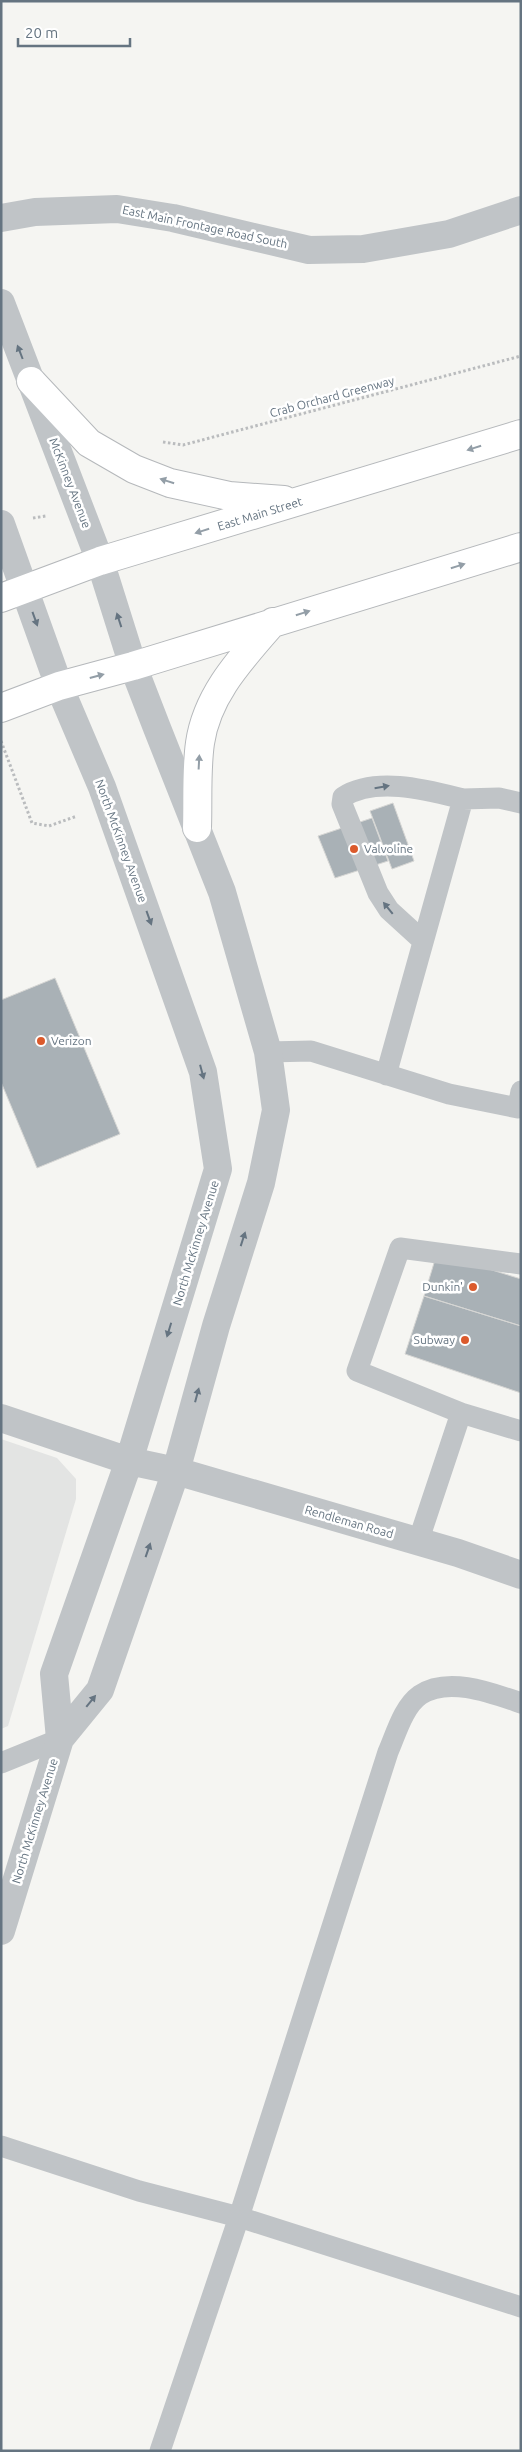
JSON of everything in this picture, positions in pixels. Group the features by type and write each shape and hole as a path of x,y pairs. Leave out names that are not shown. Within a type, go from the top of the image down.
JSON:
{"highway":[{"path":"31,381 89,443 134,469 170,482 229,496 301,502"},
{"name":"East Main Street","path":"13,594 100,562 521,434"},
{"path":"1,708 59,686 133,666 521,547"},
{"path":"197,828 200,742 212,704 233,668 273,622"}],"street":[{"name":"East Main Frontage Road South","path":"1,218 35,212 116,209 173,218 309,250 363,249 449,234 521,210"},
{"name":"McKinney Avenue","path":"1,303 100,562 133,666"},
{"name":"North McKinney Avenue","path":"1,524 13,594 59,686 102,787 204,1072 218,1169 129,1461 54,1674 60,1739"},
{"name":"North McKinney Avenue","path":"1,1931 60,1739 100,1690 176,1471 216,1326 261,1183 276,1110 268,1052 222,892 133,666"},
{"name":"Rendleman Road","path":"1,1418 129,1461 176,1471 418,1542 521,1575"}],"lane":[{"path":"423,941 389,910 378,893 342,804 343,797 350,793 395,785 463,799 498,798 521,803"},
{"path":"386,1075 463,799"},
{"path":"268,1052 311,1051 449,1094 520,1102"},
{"path":"521,1264 400,1248 357,1372 461,1413 521,1431"},
{"path":"418,1542 461,1413"},
{"path":"160,2451 239,2217 388,1752 404,1716 419,1696 438,1688 458,1687 485,1692 521,1703"},
{"path":"1,1763 60,1739"},
{"path":"1,2146 139,2191 239,2217 521,2307"}],"path":[{"name":"Crab Orchard Greenway","path":"156,441 183,446 521,356"},
{"path":"1,740 32,822 49,826 67,819"}],"shaded area":[{"path":"1,1439 57,1458 76,1479 76,1499 8,1726 1,1729"}],"building":[{"path":"393,803 414,861 392,869 370,811"},
{"path":"372,818 388,861 335,878 318,836"},
{"name":"Verizon","path":"55,978 120,1134 37,1168 1,1082 1,1000"},
{"name":"Dunkin'","path":"437,1253 521,1279 521,1326 424,1296"},
{"name":"Subway","path":"424,1296 521,1326 521,1393 405,1354"}],"place":[{"name":"Valvoline","path":"354,849"},
{"name":"Verizon","path":"41,1041"},
{"name":"Dunkin'","path":"473,1287"},
{"name":"Subway","path":"465,1340"}]}
